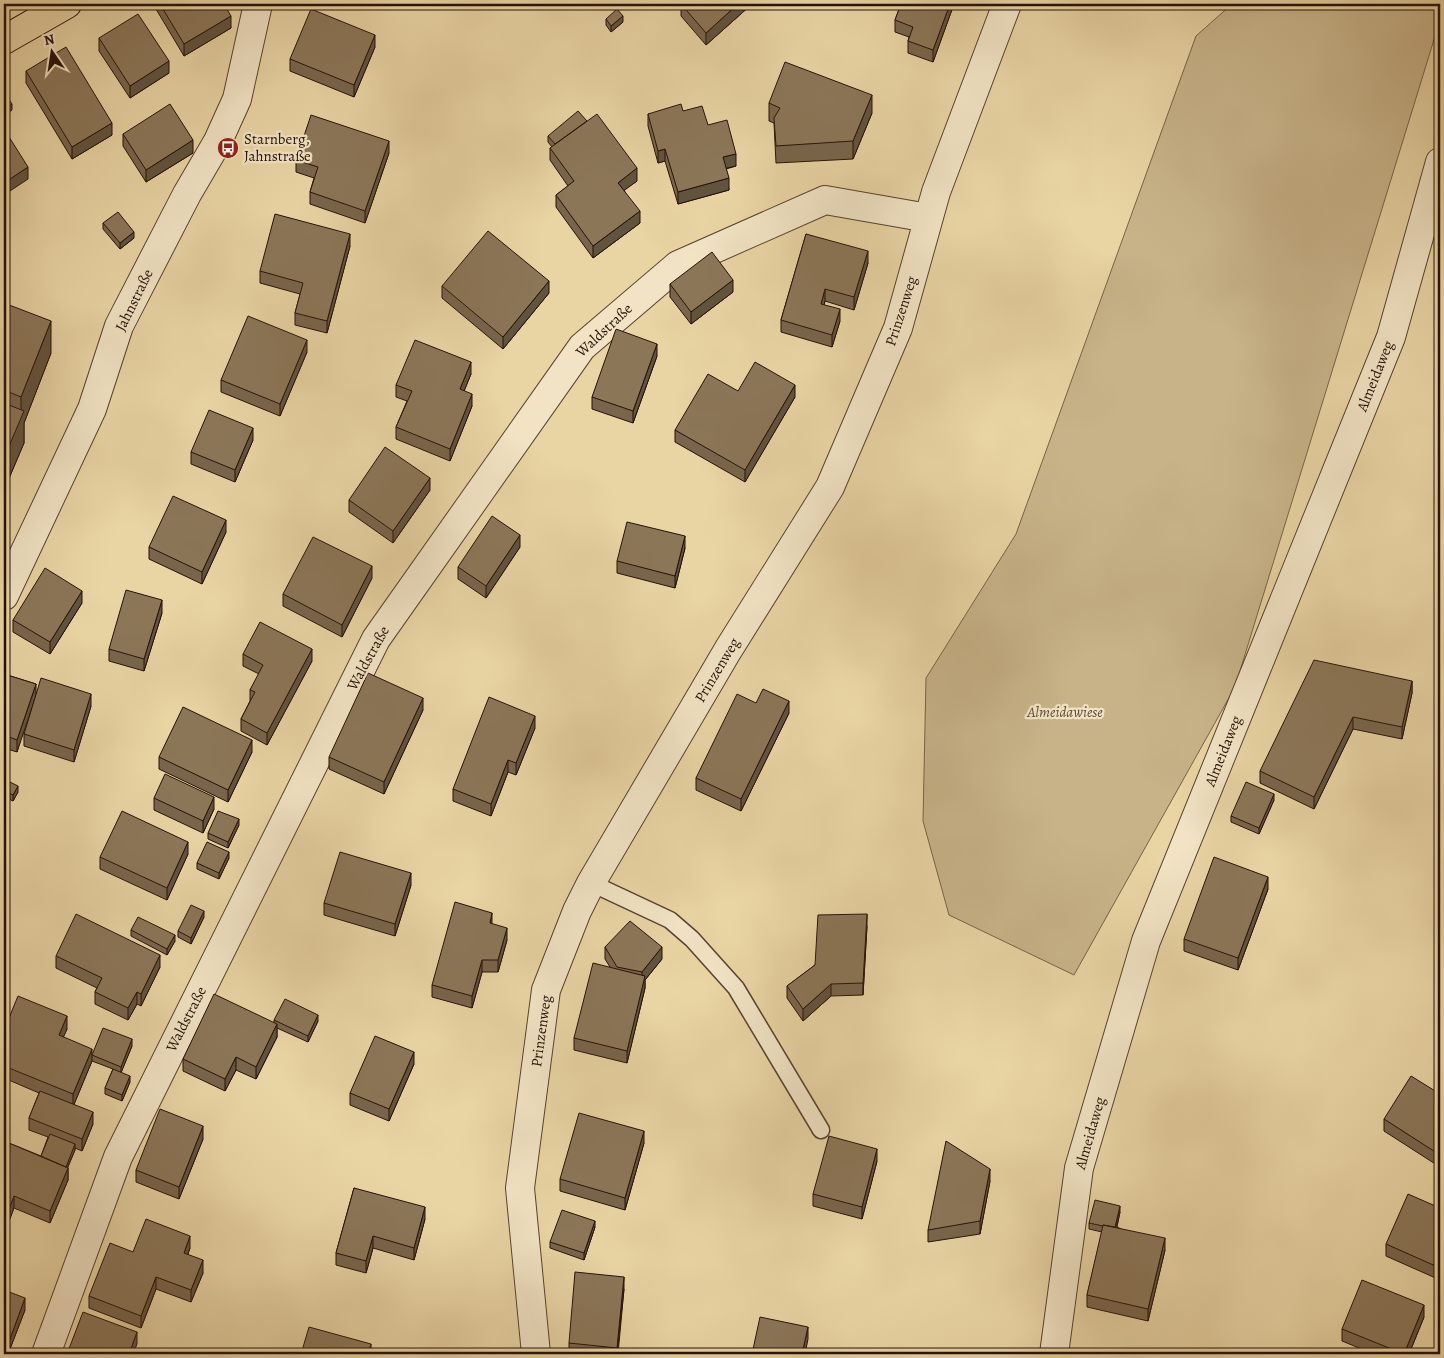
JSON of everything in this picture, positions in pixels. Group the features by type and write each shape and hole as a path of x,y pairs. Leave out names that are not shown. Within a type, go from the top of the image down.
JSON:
{"main road":[{"path":"4,40 67,4"}],"street":[{"name":"Jahnstraße","path":"4,596 92,409 119,326 187,194 218,141 237,99 258,4"},
{"name":"Prinzenweg","path":"536,1354 520,1188 546,990 576,911 591,883 728,650 830,486 898,328 936,192 1007,4"},
{"name":"Almeidaweg","path":"1054,1354 1079,1168 1146,941 1391,337 1440,162"},
{"name":"Waldstraße","path":"46,1354 118,1157 376,639 582,347 678,265 825,200 928,218"}],"lane":[{"path":"591,883 670,920 692,939 736,988 821,1130"}],"green space":[{"name":"Almeidawiese","path":"1232,4 1440,4 1440,20 1235,687 1074,975 949,915 923,821 926,678 1016,534 1196,36"}],"building":[{"path":"160,4 224,4 231,16 184,44"},
{"path":"681,4 738,4 706,33"},
{"path":"901,4 950,4 933,50 908,41 913,27 895,20"},
{"path":"311,9 375,35 354,85 290,59"},
{"path":"617,9 623,16 611,26 606,19"},
{"path":"138,14 169,61 130,86 99,38"},
{"path":"66,47 112,123 72,147 26,71"},
{"path":"785,62 872,95 853,141 776,146 774,118 780,108 769,103"},
{"path":"4,92 12,104 4,110"},
{"path":"170,104 193,140 146,170 123,134"},
{"path":"681,104 683,111 702,106 708,125 727,120 736,154 723,157 729,178 678,192 665,149 658,151 648,114"},
{"path":"578,111 587,121 555,144 548,136"},
{"path":"597,114 637,168 618,183 640,211 593,246 556,195 574,181 550,148"},
{"path":"311,115 389,141 365,211 310,192 318,167 296,160"},
{"path":"4,129 28,167 4,183"},
{"path":"118,212 134,232 120,243 103,223"},
{"path":"275,214 350,234 327,321 295,313 303,283 260,271"},
{"path":"488,231 549,281 503,337 442,286"},
{"path":"806,234 868,251 854,297 825,289 821,304 840,309 832,335 781,320"},
{"path":"712,252 733,280 691,312 670,284"},
{"path":"1440,299 1440,318 1436,317"},
{"path":"4,303 51,321 21,397 4,390"},
{"path":"248,316 307,340 280,404 221,380"},
{"path":"616,329 657,344 633,411 592,397"},
{"path":"1440,338 1440,355 1436,354"},
{"path":"415,340 471,362 460,389 472,394 450,449 396,427 412,391 396,385"},
{"path":"755,362 795,385 745,470 675,430 708,374 738,391"},
{"path":"4,403 24,411 4,458"},
{"path":"209,410 253,428 235,470 191,452"},
{"path":"385,447 430,478 393,531 349,500"},
{"path":"173,496 226,520 202,572 149,547"},
{"path":"492,516 520,535 486,586 458,567"},
{"path":"627,522 685,536 675,576 617,561"},
{"path":"313,537 372,566 342,625 283,594"},
{"path":"45,568 82,591 50,642 13,620"},
{"path":"126,590 162,600 144,659 109,649"},
{"path":"260,622 312,649 267,733 241,719 255,692 250,690 263,665 243,654"},
{"path":"1314,660 1412,681 1402,727 1353,717 1314,797 1260,771"},
{"path":"368,673 423,698 384,782 329,757"},
{"path":"4,674 36,684 17,740 4,735"},
{"path":"41,678 91,694 74,750 24,734"},
{"path":"763,689 789,701 741,799 696,778 737,694 756,703"},
{"path":"489,697 535,716 516,763 508,760 491,804 453,789"},
{"path":"183,707 252,740 228,790 159,757"},
{"path":"165,774 214,797 203,821 154,798"},
{"path":"4,779 18,786 13,795 4,791"},
{"path":"1246,782 1274,794 1259,828 1231,816"},
{"path":"122,811 188,842 167,888 100,857"},
{"path":"218,811 239,819 228,842 208,833"},
{"path":"207,842 229,852 219,873 197,863"},
{"path":"340,852 411,873 395,924 324,903"},
{"path":"1214,857 1268,877 1238,958 1184,939"},
{"path":"455,902 492,913 490,923 507,928 498,960 482,960 472,996 432,985"},
{"path":"191,905 204,911 191,938 178,931"},
{"path":"76,914 160,955 141,994 137,992 128,1008 95,992 102,978 56,956"},
{"path":"867,914 863,983 831,984 803,1009 787,986 815,965 818,915"},
{"path":"138,917 175,935 167,949 131,930"},
{"path":"630,921 662,947 642,972 617,967 605,947"},
{"path":"593,963 645,976 627,1051 574,1038"},
{"path":"214,994 277,1024 256,1067 236,1057 225,1079 183,1059"},
{"path":"18,996 67,1016 59,1035 92,1049 73,1094 4,1066 4,1030"},
{"path":"285,999 318,1015 308,1036 274,1020"},
{"path":"103,1028 132,1039 121,1067 92,1055"},
{"path":"375,1036 414,1052 389,1109 350,1093"},
{"path":"113,1069 130,1076 122,1095 105,1088"},
{"path":"1411,1076 1440,1094 1440,1155 1384,1119"},
{"path":"40,1091 93,1112 82,1139 29,1118"},
{"path":"160,1109 203,1126 179,1187 136,1170"},
{"path":"579,1113 644,1131 625,1198 560,1179"},
{"path":"50,1134 75,1144 66,1167 41,1156"},
{"path":"829,1136 877,1149 862,1207 813,1194"},
{"path":"4,1141 68,1168 50,1211 14,1196 4,1222"},
{"path":"946,1141 990,1169 980,1221 928,1230"},
{"path":"354,1188 425,1207 414,1248 373,1236 366,1261 336,1253"},
{"path":"1408,1194 1440,1208 1440,1268 1386,1244"},
{"path":"1095,1200 1120,1206 1115,1227 1089,1223"},
{"path":"562,1210 595,1221 584,1253 550,1242"},
{"path":"146,1219 190,1236 184,1253 203,1260 191,1290 156,1277 141,1316 89,1296 110,1243 133,1252"},
{"path":"1103,1225 1165,1238 1148,1309 1087,1295"},
{"path":"575,1272 624,1277 617,1348 569,1343"},
{"path":"1362,1280 1424,1305 1404,1354 1342,1329"},
{"path":"4,1290 25,1298 7,1347 4,1346"},
{"path":"83,1312 137,1332 129,1354 67,1354"},
{"path":"760,1317 808,1327 802,1354 752,1354"},
{"path":"309,1327 371,1344 368,1354 301,1354"}],"place":[{"name":"Starnberg, Jahnstraße","path":"228,148"}]}
